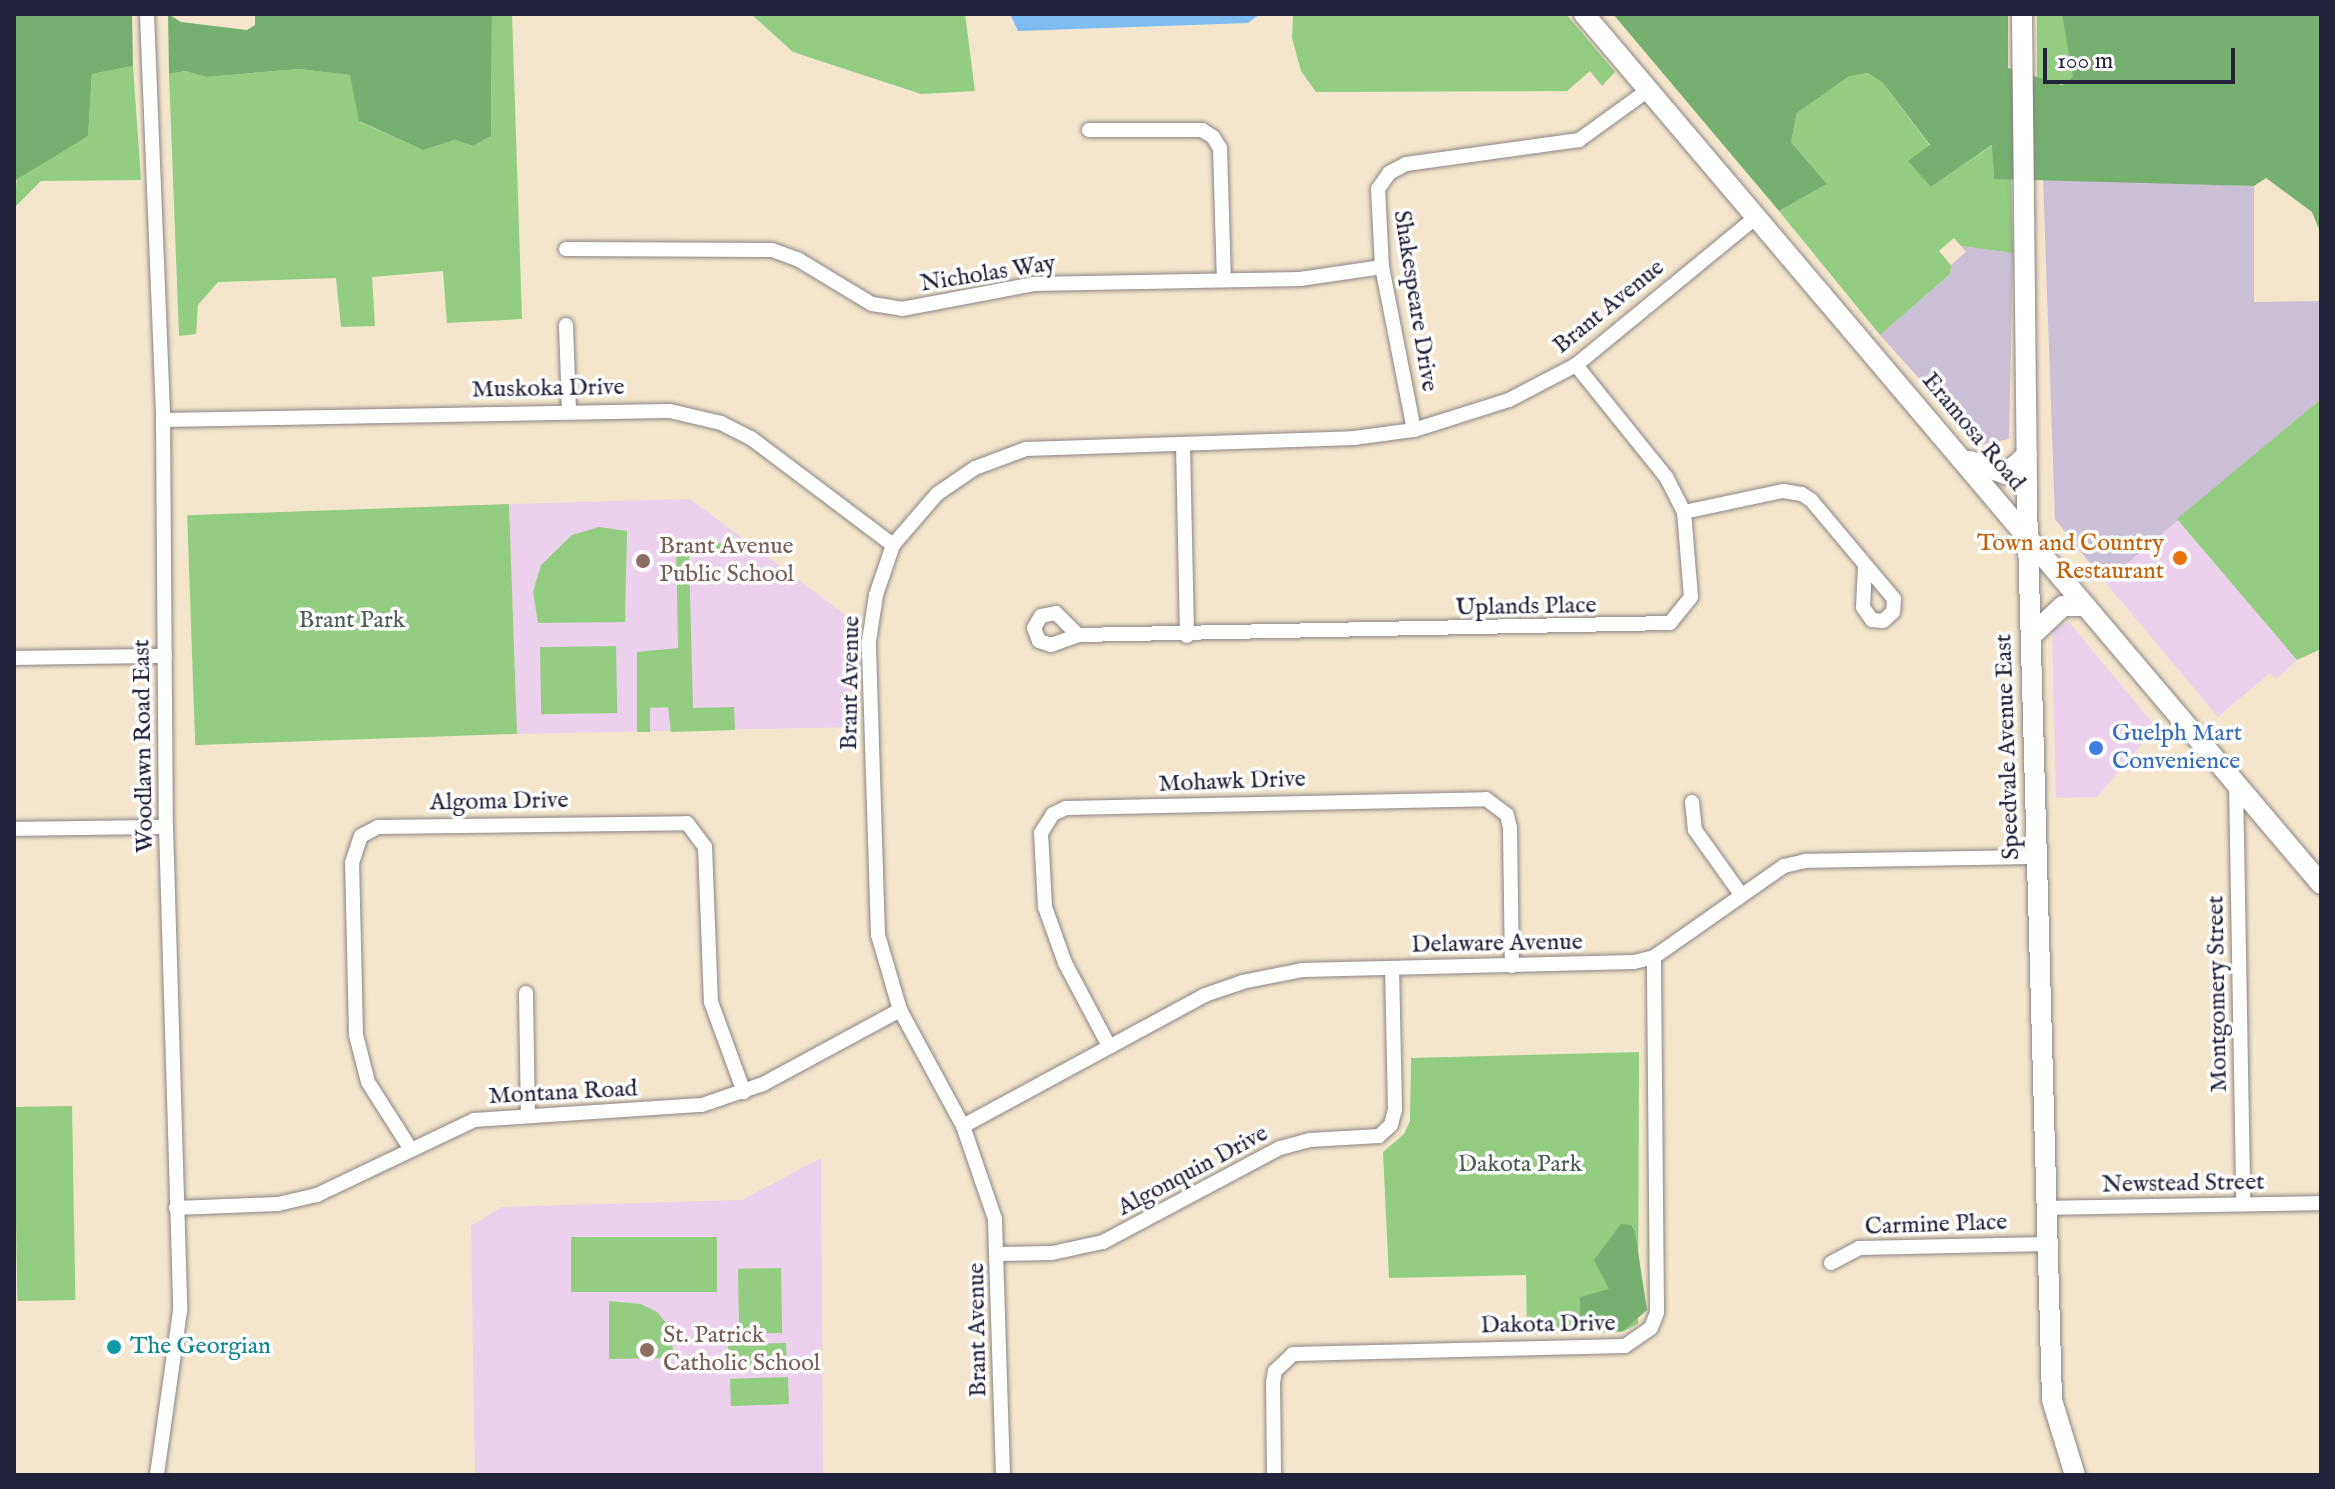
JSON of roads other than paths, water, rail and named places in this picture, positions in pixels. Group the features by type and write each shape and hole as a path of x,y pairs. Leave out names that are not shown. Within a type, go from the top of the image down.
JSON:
{"main road":[{"name":"Eramosa Road","path":"1584,14 2321,884"},
{"name":"Speedvale Avenue East","path":"2022,14 2027,455 2052,1400 2075,1475"},
{"path":"1956,452 1995,474 2018,468 2027,455"},
{"path":"2031,636 2063,606 2086,606"}],"street":[{"name":"Woodlawn Road East","path":"147,14 163,420 166,827 178,1345 157,1475"},
{"name":"Shakespeare Drive","path":"1414,430 1382,267 1376,209 1378,189 1389,173 1406,164 1579,140 1648,90"},
{"path":"1089,130 1202,130 1213,137 1220,148 1224,280"},
{"name":"Brant Avenue","path":"1003,1475 1000,1254 987,1191 963,1126 900,1010 884,964 874,903 871,616 893,545 937,494 975,468 1026,449 1354,438 1414,430 1509,400 1576,365 1755,218"},
{"name":"Nicholas Way","path":"566,249 772,250 799,260 872,304 902,309 1034,284 1300,279 1382,267"},
{"path":"566,325 569,410"},
{"name":"Uplands Place","path":"1078,635 1187,636 1660,626 1680,617 1691,597 1684,512 1666,477 1576,365"},
{"name":"Muskoka Drive","path":"163,420 650,408 721,423 751,438 893,545"},
{"path":"1183,444 1187,636"},
{"path":"1684,512 1794,491 1811,500 1865,566"},
{"path":"14,658 165,656"},
{"name":"Montgomery Street","path":"2236,782 2243,1204"},
{"name":"Mohawk Drive","path":"1109,1046 1065,963 1045,907 1041,833 1053,814 1066,808 1486,799 1507,815 1510,828 1512,966"},
{"path":"1692,802 1695,830 1740,893"},
{"name":"Algoma Drive","path":"410,1148 368,1082 356,1035 352,863 361,836 378,827 687,823 705,847 711,1002 744,1092"},
{"path":"14,829 166,827"},
{"path":"1654,957 1764,876 1805,861 2037,857"},
{"name":"Delaware Avenue","path":"963,1126 1109,1046 1242,982 1302,970 1512,966 1654,957"},
{"name":"Dakota Drive","path":"1274,1475 1273,1383 1275,1371 1293,1354 1625,1346 1651,1328 1657,1312 1654,957"},
{"name":"Algonquin Drive","path":"1000,1254 1052,1253 1103,1242 1280,1148 1310,1140 1379,1136 1391,1125 1395,1109 1392,968"},
{"path":"526,993 528,1114"},
{"name":"Montana Road","path":"176,1208 278,1204 317,1195 474,1120 528,1114 669,1110 744,1092 900,1010"},
{"name":"Newstead Street","path":"2047,1208 2321,1203"},
{"name":"Carmine Place","path":"1831,1263 1859,1248 2047,1244"}],"water":[{"path":"1010,14 1260,14 1248,23 1018,31"}],"place":[{"name":"Town and Country Restaurant","path":"2180,558"},
{"name":"Brant Avenue Public School","path":"643,561"},
{"name":"Guelph Mart Convenience","path":"2096,748"},
{"name":"The Georgian","path":"114,1347"},
{"name":"St. Patrick Catholic School","path":"647,1350"}],"park label":[{"name":"Brant Park","path":"352,621"},
{"name":"Dakota Park","path":"1520,1165"}]}
